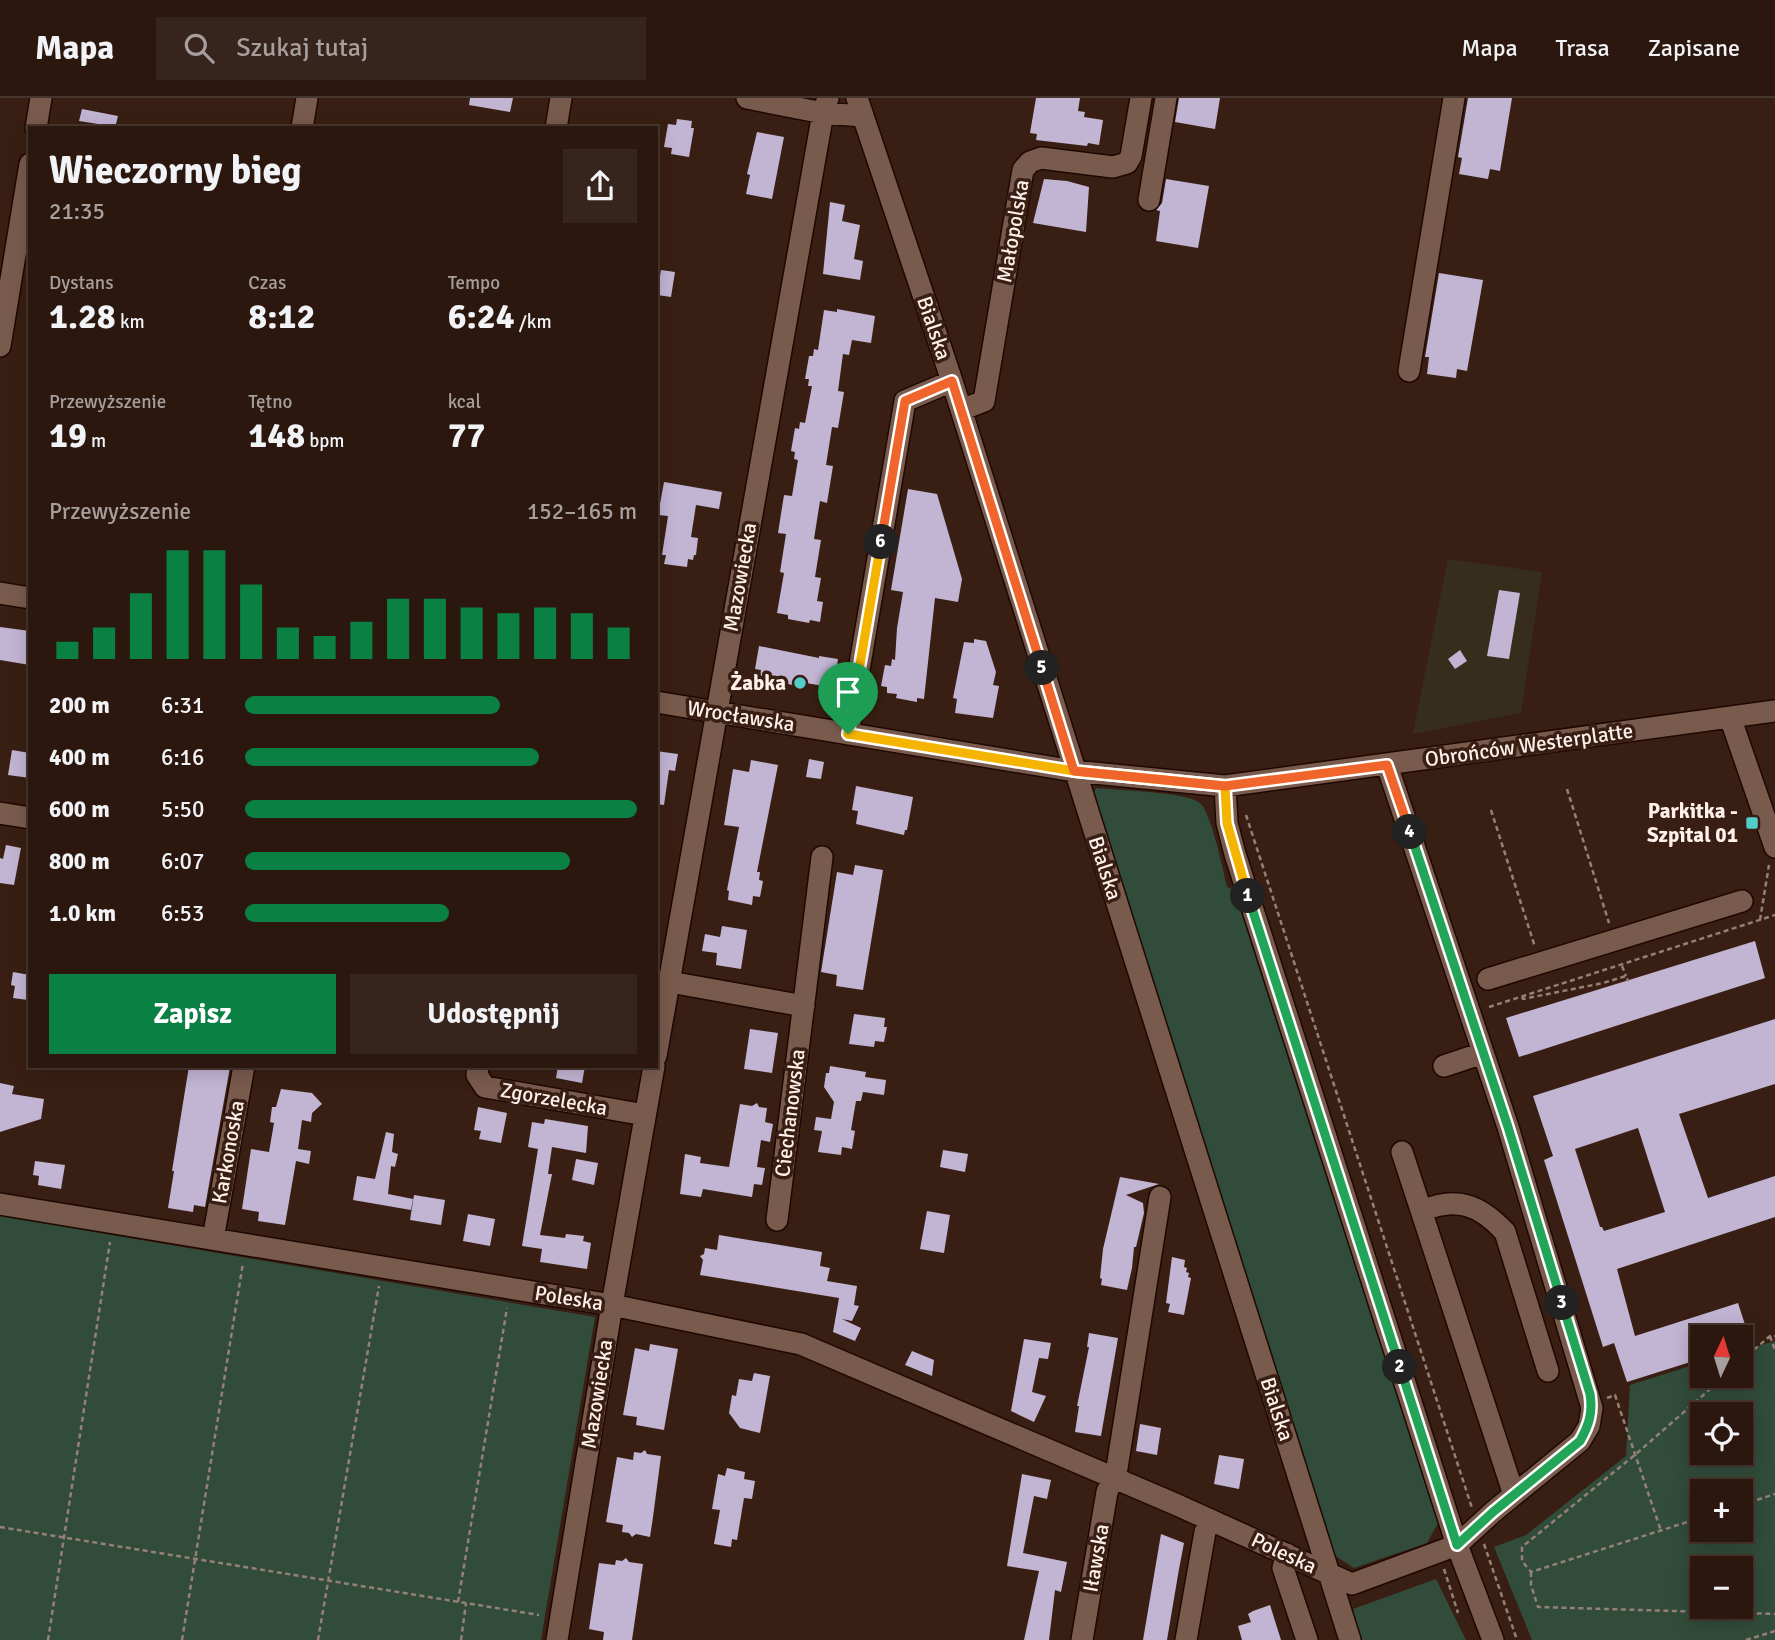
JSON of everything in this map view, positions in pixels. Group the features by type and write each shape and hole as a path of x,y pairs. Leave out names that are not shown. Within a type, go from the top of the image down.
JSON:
{"street":[{"path":"36,126 41,98"},
{"path":"302,126 307,98"},
{"path":"556,126 561,98"},
{"path":"747,98 860,107"},
{"name":"Małopolska","path":"961,410 984,401 1023,170 1030,162 1041,158 1113,167 1127,163 1131,156 1141,98"},
{"path":"1149,200 1166,98"},
{"path":"1409,371 1454,98"},
{"name":"Mazowiecka","path":"658,1045 825,105"},
{"name":"Bialska","path":"860,107 952,381 1350,1640"},
{"path":"0,345 28,176"},
{"path":"848,734 905,401 952,381"},
{"path":"0,593 28,598"},
{"name":"Wrocławska","path":"658,702 1074,771"},
{"name":"Obrońców Westerplatte","path":"1074,771 1225,786 1775,711"},
{"path":"1730,718 1770,851"},
{"path":"1387,765 1508,1127 1591,1403 1589,1426 1580,1441 1457,1545"},
{"path":"1225,786 1227,823 1235,854 1457,1545 1493,1640"},
{"path":"0,813 28,818"},
{"name":"Ciechanowska","path":"777,1220 822,857"},
{"path":"1461,988 1742,901"},
{"path":"670,982 804,1006"},
{"path":"1444,1066 1483,1053"},
{"name":"Karkonoska","path":"213,1239 244,1068"},
{"name":"Zgorzelecka","path":"478,1068 477,1074 485,1087 645,1115"},
{"name":"Mazowiecka","path":"557,1640 654,1068"},
{"path":"1402,1152 1514,1495"},
{"path":"1113,1478 1160,1197"},
{"path":"1422,1211 1441,1203 1467,1205 1490,1216 1505,1232 1548,1371"},
{"name":"Poleska","path":"0,1204 612,1305 801,1344 1352,1584 1457,1545"},
{"name":"Iławska","path":"1082,1640 1107,1492 1113,1478"},
{"path":"1186,1640 1205,1532 1210,1520"},
{"path":"1287,1554 1283,1568 1307,1640"}],"path":[{"path":"1567,789 1615,942"},
{"path":"1245,810 1517,1640"},
{"path":"1491,810 1541,964"},
{"path":"1760,920 1770,851"},
{"path":"1469,1013 1775,915"},
{"path":"1622,964 1628,981"},
{"path":"1522,996 1523,999 1626,976"},
{"path":"48,1640 111,1238"},
{"path":"182,1640 243,1261"},
{"path":"318,1640 379,1286"},
{"path":"458,1602 507,1308"},
{"path":"1754,1351 1773,1336 1775,1350"},
{"path":"1711,1388 1636,1454 1522,1547 1522,1561 1531,1572 1531,1585 1538,1607 1775,1614"},
{"path":"1591,1403 1615,1395 1661,1531"},
{"path":"1753,1501 1775,1494"},
{"path":"1531,1572 1690,1521"},
{"path":"0,1527 539,1615"},
{"path":"1443,1566 1458,1613"},
{"path":"461,1640 466,1603"},
{"path":"1746,1640 1775,1631"}],"shaded area":[{"path":"1448,559 1542,572 1521,713 1413,734"}],"green space":[{"path":"1096,788 1181,796 1193,799 1204,808 1227,887 1234,890 1438,1523 1427,1543 1354,1568 1334,1555 1092,796"},
{"path":"0,1216 595,1317 541,1640 0,1640"},
{"path":"1775,1341 1775,1640 1532,1640 1494,1547 1526,1535 1626,1456 1630,1385 1690,1366 1690,1388 1754,1388 1754,1347"},
{"path":"1436,1579 1466,1640 1362,1640 1353,1609"}],"building":[{"path":"470,98 513,98 510,112 469,105"},
{"path":"1036,98 1080,98 1078,111 1085,112 1084,117 1103,120 1099,145 1036,140 1037,134 1030,133"},
{"path":"1179,98 1220,98 1215,129 1175,122"},
{"path":"1468,98 1512,98 1500,171 1490,169 1488,179 1459,174 1462,158 1458,157"},
{"path":"82,109 118,116 116,126 98,126 79,121"},
{"path":"677,119 692,121 691,128 694,128 689,157 671,154 672,148 664,147 668,124 676,125"},
{"path":"757,132 784,137 772,199 746,194 750,175 747,174"},
{"path":"1044,179 1089,187 1086,232 1033,223"},
{"path":"1166,179 1209,186 1198,248 1156,241 1160,211 1156,210 1162,203"},
{"path":"830,202 845,205 842,221 860,225 854,259 863,261 860,280 823,274"},
{"path":"661,270 675,272 671,297 658,295"},
{"path":"1439,273 1483,280 1467,371 1457,369 1456,378 1427,374 1429,357 1425,357"},
{"path":"837,309 875,316 871,343 852,340 849,355 843,354 838,391 844,392 838,428 832,427 826,465 833,466 827,503 820,501 814,539 821,540 815,577 821,578 817,601 823,602 820,622 810,620 809,623 788,619 788,615 777,613 784,573 780,572 786,534 778,533 784,495 792,496 798,460 794,459 795,452 791,451 795,428 799,429 800,422 805,423 812,386 808,386 809,379 805,379 809,356 813,356 814,349 818,350 824,310 837,312"},
{"path":"664,482 722,492 719,509 696,505 691,537 698,538 696,555 693,560 688,559 687,567 664,564 666,555 662,555 668,516 658,515"},
{"path":"908,489 937,494 962,579 958,602 935,598 924,699 917,698 917,702 896,698 897,694 887,693 887,687 881,686 885,665 891,666 892,659 895,660 903,592 891,590"},
{"path":"1499,590 1520,593 1509,659 1487,656"},
{"path":"0,627 28,631 28,665 0,660"},
{"path":"974,639 986,641 996,672 993,685 999,686 993,718 955,713 957,699 953,698 964,642 974,643"},
{"path":"759,646 838,659 835,682 830,682 829,687 806,683 805,688 784,683 784,680 760,677 761,670 755,669"},
{"path":"1460,650 1467,661 1455,669 1448,659"},
{"path":"12,750 28,753 28,778 8,775"},
{"path":"658,751 678,754 675,771 669,770 664,805 658,804"},
{"path":"809,759 824,762 821,779 806,777"},
{"path":"751,760 778,765 757,872 760,872 759,880 763,881 760,897 753,896 752,905 728,900 727,890 739,827 724,825 733,769 749,772"},
{"path":"856,786 913,797 904,835 856,824 858,811 852,810"},
{"path":"6,845 21,848 14,885 0,883 0,858 3,859"},
{"path":"855,865 883,870 863,990 836,986 837,975 821,972 837,872 853,875"},
{"path":"722,926 747,930 741,969 716,965 717,953 702,951 705,934 720,937"},
{"path":"1755,941 1765,978 1519,1057 1506,1018"},
{"path":"13,972 28,975 28,1000 13,998 15,986 11,985"},
{"path":"854,1014 885,1018 884,1027 887,1027 884,1042 875,1041 874,1047 849,1044"},
{"path":"1775,1019 1775,1084 1679,1114 1708,1198 1775,1176 1775,1217 1617,1269 1635,1336 1738,1303 1745,1325 1690,1325 1690,1362 1627,1382 1614,1343 1603,1347 1544,1160 1553,1156 1533,1096","holes":["1638,1128 1665,1212 1604,1231 1600,1227 1575,1149"]},
{"path":"750,1029 778,1033 772,1073 744,1069"},
{"path":"830,1066 866,1072 865,1077 886,1080 884,1095 863,1092 861,1101 856,1101 851,1130 855,1131 852,1149 842,1147 841,1155 818,1152 822,1131 814,1130 816,1117 831,1119 834,1102 824,1087"},
{"path":"189,1068 230,1068 205,1207 194,1205 193,1212 168,1208"},
{"path":"558,1068 585,1068 582,1083 556,1078"},
{"path":"0,1083 14,1086 12,1094 44,1099 41,1119 0,1132"},
{"path":"281,1089 312,1093 322,1104 312,1113 311,1122 302,1120 298,1149 311,1151 309,1164 296,1161 285,1225 258,1221 259,1212 242,1209 251,1149 269,1152 274,1123 270,1122 272,1107 276,1107"},
{"path":"757,1103 759,1107 767,1108 765,1122 773,1124 770,1142 761,1140 757,1167 765,1168 762,1185 754,1184 752,1197 703,1189 701,1197 680,1194 685,1154 701,1157 700,1163 729,1167 740,1104 752,1106"},
{"path":"478,1107 507,1113 501,1143 479,1139 481,1131 474,1130"},
{"path":"545,1119 588,1126 586,1153 552,1147 548,1174 552,1174 540,1235 565,1238 566,1234 584,1236 583,1241 591,1243 587,1269 540,1262 542,1249 522,1246 538,1149 528,1147 532,1122 544,1124"},
{"path":"386,1132 394,1134 392,1152 398,1154 395,1167 391,1166 388,1194 413,1199 411,1210 353,1200 357,1176 375,1179"},
{"path":"943,1150 968,1154 965,1172 940,1167"},
{"path":"576,1159 598,1163 594,1185 572,1180"},
{"path":"35,1161 65,1165 61,1189 38,1185 39,1176 33,1175"},
{"path":"1120,1177 1159,1184 1126,1195 1143,1203 1144,1213 1134,1247 1127,1290 1101,1285 1100,1278 1103,1249"},
{"path":"414,1195 445,1200 441,1225 410,1220"},
{"path":"927,1211 950,1215 944,1253 920,1249"},
{"path":"468,1214 495,1219 490,1246 463,1241"},
{"path":"719,1235 822,1252 820,1266 830,1268 827,1281 857,1286 854,1305 859,1306 852,1321 842,1319 861,1328 855,1341 833,1332 839,1298 700,1275 703,1260 700,1256 704,1254 705,1248 717,1250"},
{"path":"1172,1257 1185,1260 1184,1267 1191,1278 1184,1315 1168,1312 1170,1304 1166,1303"},
{"path":"1089,1333 1118,1338 1101,1436 1075,1432"},
{"path":"1024,1339 1051,1343 1048,1359 1039,1358 1032,1392 1046,1396 1034,1422 1011,1411"},
{"path":"650,1344 678,1349 664,1430 636,1425 637,1417 623,1415 635,1348 649,1351"},
{"path":"912,1351 934,1360 932,1376 905,1365"},
{"path":"754,1373 770,1376 760,1433 740,1428 729,1413 732,1395 736,1396 739,1379 752,1381"},
{"path":"1140,1424 1161,1428 1157,1455 1136,1451"},
{"path":"645,1450 647,1454 661,1456 653,1517 650,1537 636,1534 632,1537 629,1533 622,1532 623,1525 606,1522 617,1457 633,1460 634,1452 641,1453"},
{"path":"1219,1455 1244,1459 1239,1489 1214,1484"},
{"path":"727,1468 745,1472 744,1479 755,1481 752,1499 744,1498 737,1540 732,1539 731,1547 714,1544 720,1510 712,1509 718,1474 725,1476"},
{"path":"1022,1474 1051,1480 1047,1499 1034,1496 1023,1553 1067,1562 1061,1592 1055,1590 1049,1640 1024,1640 1039,1571 1007,1566"},
{"path":"1161,1534 1184,1543 1167,1640 1143,1640"},
{"path":"626,1558 629,1562 643,1564 632,1640 603,1640 604,1632 589,1629 599,1563 615,1565 616,1560 622,1561"},
{"path":"1270,1605 1281,1640 1242,1640 1238,1626 1251,1622 1248,1614"}],"place":[{"name":"Żabka","path":"800,683"},
{"name":"Parkitka - Szpital 01","path":"1752,823"}],"route":[{"path":"848,734 905,401 952,381 1074,771 1150,778 1225,786 1387,765 1508,1127 1590,1394 1592,1408 1589,1426 1580,1441 1457,1545 1235,854 1227,823 1225,786 1074,771 848,734"}]}
